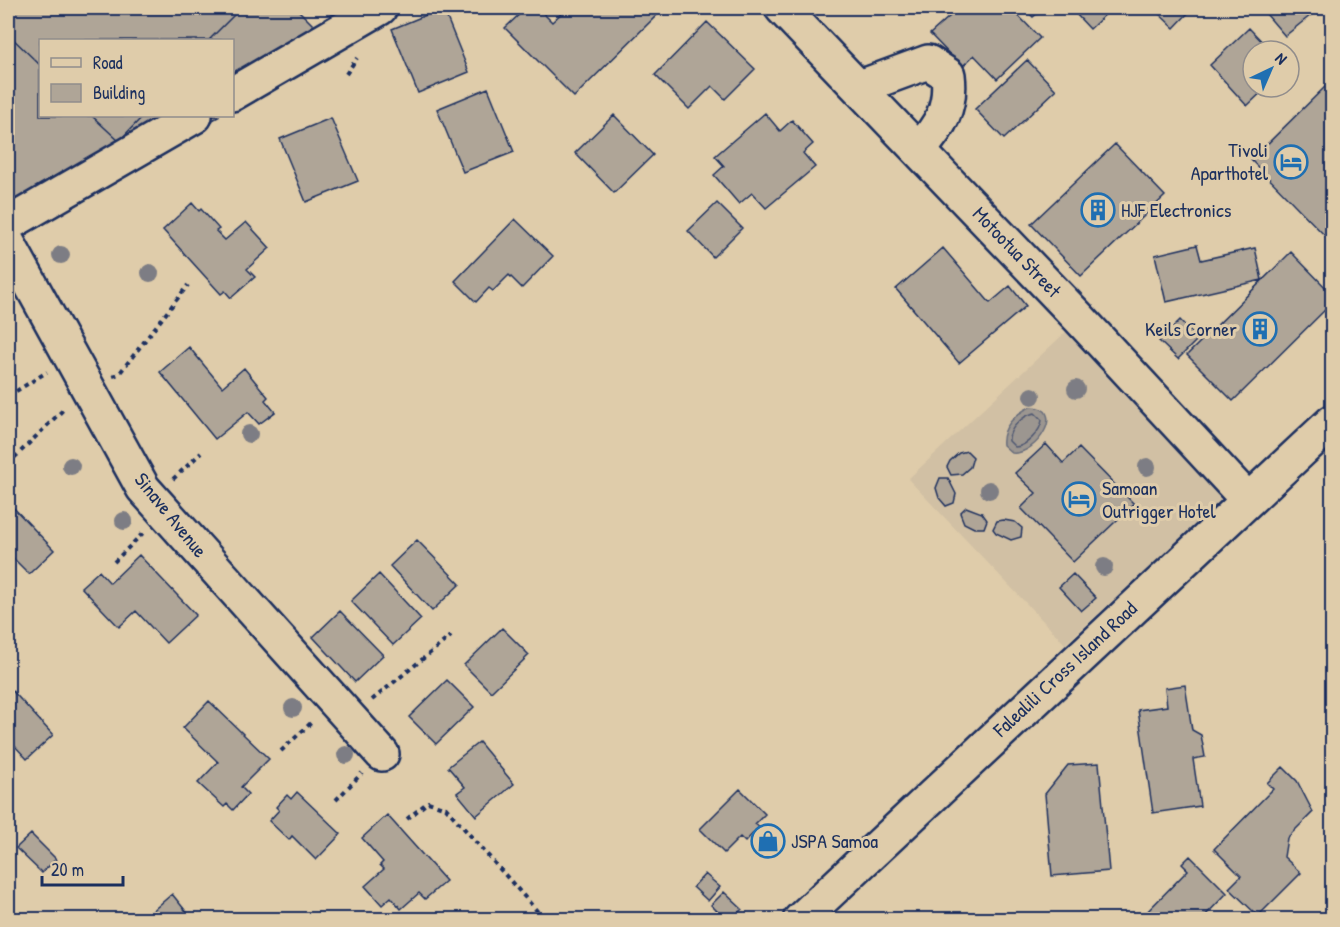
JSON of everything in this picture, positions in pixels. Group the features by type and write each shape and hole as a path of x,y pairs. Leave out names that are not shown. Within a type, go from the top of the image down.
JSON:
{"main road":[{"name":"Motootua Street","path":"782,8 1079,318 1247,499"},
{"path":"234,93 376,11"},
{"path":"860,87 927,62 948,75 950,96 935,131 919,150"},
{"path":"8,224 193,117"},
{"name":"Sinave Avenue","path":"8,243 143,488 382,754"},
{"name":"Falealili Cross Island Road","path":"800,920 1247,499 1332,422"}],"path":[{"path":"8,464 87,387 119,374 188,285"},
{"path":"8,391 13,393 71,357"},
{"path":"114,562 201,453"},
{"path":"281,752 451,636"},
{"path":"407,819 428,802 446,808 545,920"}],"shaded area":[{"path":"1069,329 1226,497 1065,644 908,479"}],"water":[{"path":"1030,407 1041,409 1047,414 1048,422 1045,431 1031,447 1022,452 1012,453 1003,445 1004,433 1019,413"}],"building":[{"path":"8,8 296,8 322,34 234,107 234,39 39,39 39,117 218,117 27,220 8,199"},
{"path":"11,8 237,8 239,10 210,39 39,39 39,64 8,34 8,11"},
{"path":"443,8 469,72 418,93 392,29"},
{"path":"526,8 538,8 552,22 567,8 657,8 661,11 574,97 505,28"},
{"path":"959,8 1011,8 1040,38 997,79 974,55 962,67 930,34"},
{"path":"1024,8 1044,8 1033,17"},
{"path":"1083,8 1112,8 1090,29 1076,14"},
{"path":"1193,8 1174,28 1154,9"},
{"path":"1261,8 1304,8 1311,15 1285,36"},
{"path":"707,22 755,69 725,99 712,86 689,109 655,75"},
{"path":"1249,28 1260,39 1241,39 1241,99 1254,99 1247,106 1210,65"},
{"path":"1027,60 1056,90 1004,139 975,109"},
{"name":"Tivoli Aparthotel","path":"1332,80 1332,159 1327,165 1332,170 1332,243 1251,160"},
{"path":"488,88 514,152 463,172 437,109"},
{"path":"765,113 780,131 792,120 813,144 803,153 815,167 766,208 752,193 739,204 714,175 724,166 715,156"},
{"path":"614,115 653,155 614,193 575,153"},
{"path":"93,117 142,117 119,141"},
{"path":"331,118 358,181 306,202 280,139"},
{"name":"HJF Electronics","path":"1115,144 1165,196 1081,276 1031,224"},
{"path":"192,203 199,211 201,209 219,229 216,231 225,240 246,222 270,248 247,269 255,277 231,298 225,291 221,294 163,230"},
{"path":"717,203 742,228 713,257 688,231"},
{"path":"515,219 553,256 522,288 509,275 493,291 489,288 476,302 455,281"},
{"path":"1197,245 1201,260 1255,248 1262,280 1166,302 1155,255"},
{"path":"943,248 990,303 1010,286 1026,306 959,363 896,289"},
{"name":"Keils Corner","path":"1291,252 1332,294 1332,303 1233,401 1187,355"},
{"path":"1180,320 1198,339 1178,359 1159,341"},
{"path":"189,347 222,387 244,368 268,397 265,400 275,412 259,424 248,412 215,439 160,372"},
{"name":"Samoan Outrigger Hotel","path":"1046,444 1063,463 1079,448 1134,504 1073,562 1021,508 1036,493 1015,473"},
{"path":"967,451 973,457 970,467 962,474 951,475 947,467 950,461 959,453"},
{"path":"940,478 948,478 956,494 954,503 946,506 939,498 936,488"},
{"path":"8,502 54,550 29,574 8,553"},
{"path":"966,507 982,513 987,520 984,528 974,528 964,523 960,513"},
{"path":"997,521 1015,522 1022,528 1021,537 1011,540 996,533 993,529"},
{"path":"417,540 460,584 432,611 390,566"},
{"path":"139,555 196,615 166,643 136,611 119,627 81,587 99,571 110,583"},
{"path":"379,574 421,619 393,645 351,601"},
{"path":"1073,574 1096,598 1081,611 1059,587"},
{"path":"340,611 383,655 355,682 313,637"},
{"path":"502,628 529,655 491,692 464,665"},
{"path":"447,680 474,707 436,744 409,717"},
{"path":"1185,685 1192,730 1201,735 1205,757 1193,759 1200,806 1153,813 1138,710 1167,706 1165,688"},
{"path":"9,687 53,735 27,759 13,744 8,749"},
{"path":"209,701 269,759 241,787 248,794 233,810 227,804 224,807 198,783 218,762 183,728"},
{"path":"479,742 514,784 476,816 457,793 465,787 448,767"},
{"path":"1099,763 1109,871 1052,876 1045,794 1068,765"},
{"path":"1283,767 1297,781 1313,812 1287,838 1284,857 1301,873 1258,916 1229,888 1241,876 1214,849 1273,789 1267,783"},
{"path":"740,789 765,814 755,824 759,827 745,842 740,837 724,853 700,829"},
{"path":"297,792 341,834 316,860 292,836 289,840 269,821 279,810 276,807 287,795 291,799"},
{"path":"387,815 446,881 425,899 419,893 401,909 391,897 382,905 365,886 384,869 380,865 383,862 362,838"},
{"path":"31,834 56,859 42,873 16,848"},
{"path":"1190,856 1227,893 1201,920 1139,920 1188,870 1182,864"},
{"path":"705,874 720,887 708,901 693,887"},
{"path":"724,892 742,909 731,920 726,920 711,905"},
{"path":"172,894 193,920 142,920"}],"place":[{"name":"Tivoli Aparthotel","path":"1291,162"},
{"name":"HJF Electronics","path":"1098,210"},
{"name":"Keils Corner","path":"1260,329"},
{"name":"Samoan Outrigger Hotel","path":"1079,499"},
{"name":"JSPA Samoa","path":"768,841"}]}
